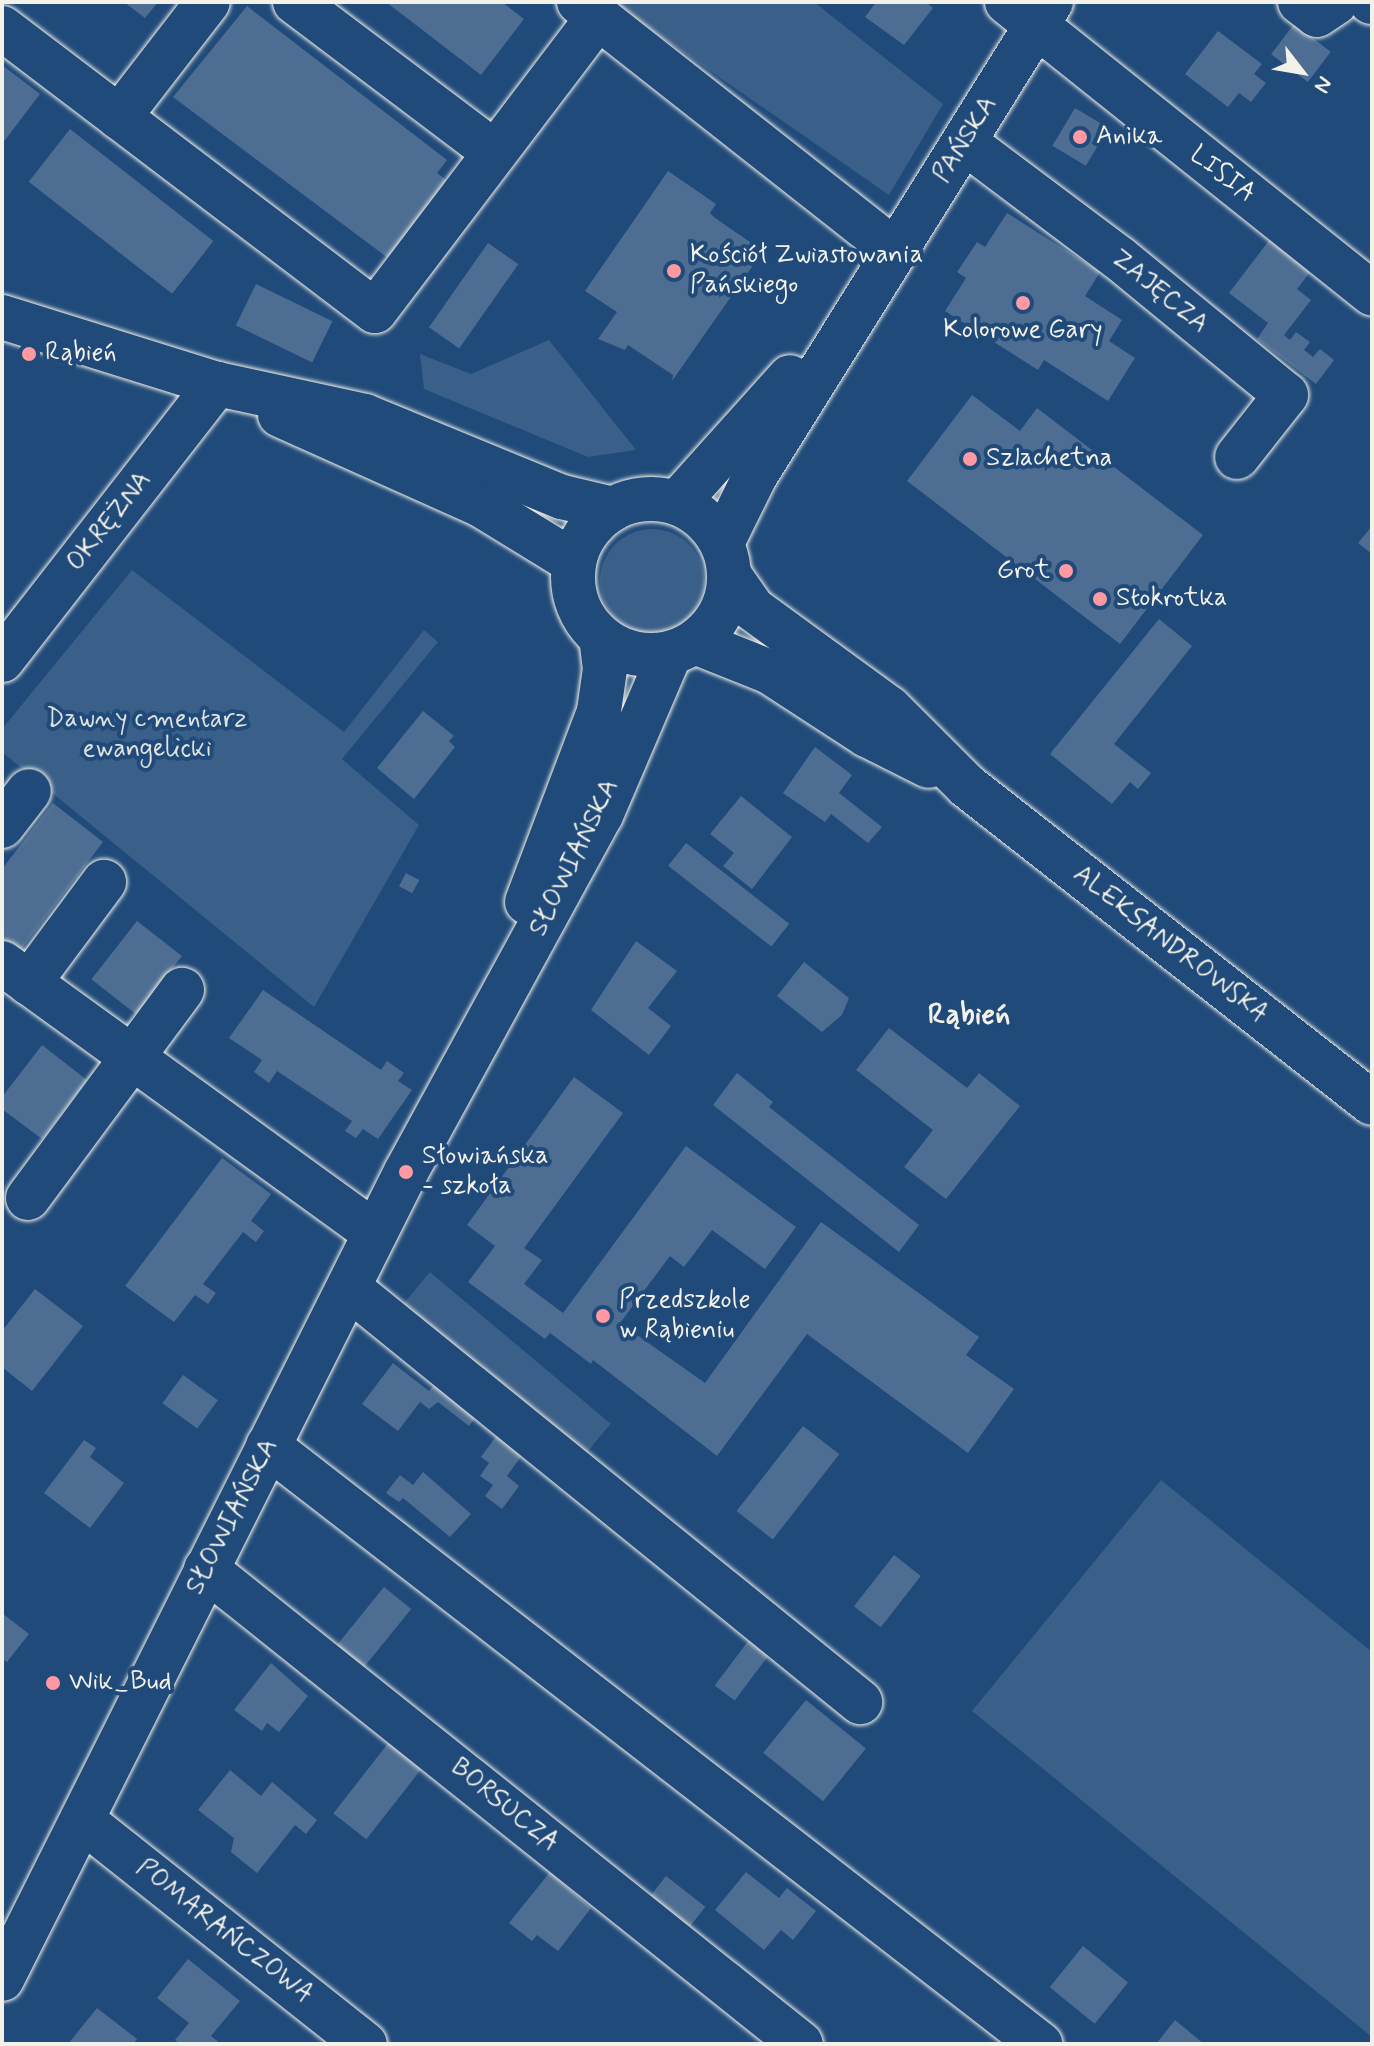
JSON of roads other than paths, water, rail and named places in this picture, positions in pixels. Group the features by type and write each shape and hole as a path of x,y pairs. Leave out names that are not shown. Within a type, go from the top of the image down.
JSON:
{"street":[{"path":"119,117 208,2"},
{"path":"295,2 494,152"},
{"path":"1300,2 1317,15 1336,2"},
{"path":"2,28 375,311 494,152 588,10 886,262"},
{"name":"PAŃSKA","path":"726,560 741,499 886,262 967,144 1031,10"},
{"name":"LISIA","path":"1031,10 1372,293"},
{"name":"ZAJĘCZA","path":"967,144 1119,258 1286,395 1237,457"},
{"name":"PAŃSKA","path":"677,503 886,262"},
{"path":"2,317 217,384 365,416 562,497 613,509"},
{"path":"217,384 503,515 574,562"},
{"name":"OKRĘŻNA","path":"2,660 217,384"},
{"path":"633,500 677,503 704,519 726,560 723,609 683,648 641,656 601,638 579,609 574,562 587,531 613,509 633,500"},
{"name":"ALEKSANDROWSKA","path":"726,560 753,609 889,708 967,786 1372,1103"},
{"name":"SŁOWIAŃSKA","path":"467,1056 599,711 605,669 601,638"},
{"name":"ALEKSANDROWSKA","path":"683,648 770,672 867,735 967,786"},
{"name":"SŁOWIAŃSKA","path":"2,1979 375,1233 467,1056 594,828 683,648"},
{"path":"2,826 29,791"},
{"path":"104,882 16,973 131,1060 375,1233"},
{"path":"28,1198 182,990"},
{"path":"349,1288 860,1702"},
{"path":"268,1446 1040,2044"},
{"name":"BORSUCZA","path":"206,1569 801,2044"},
{"name":"POMARAŃCZOWA","path":"82,1820 365,2044"}],"place":[{"name":"Anika","path":"1080,137"},
{"name":"Kościół Zwiastowania Pańskiego","path":"674,271"},
{"name":"Kolorowe Gary","path":"1023,303"},
{"name":"Rąbień","path":"29,354"},
{"name":"Szlachetna","path":"970,459"},
{"name":"Grot","path":"1066,571"},
{"name":"Stokrotka","path":"1100,599"},
{"name":"Słowiańska - szkoła","path":"406,1172"},
{"name":"Przedszkole w Rąbieniu","path":"603,1316"},
{"name":"Wik_Bud","path":"53,1683"}],"district":[{"name":"Rąbień","path":"969,1015"}],"park label":[{"name":"Dawny cmentarz ewangelicki","path":"147,735"}]}
